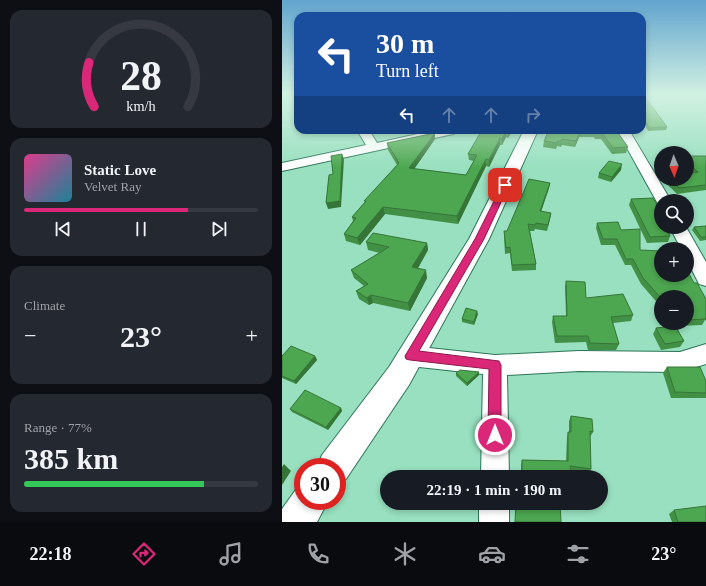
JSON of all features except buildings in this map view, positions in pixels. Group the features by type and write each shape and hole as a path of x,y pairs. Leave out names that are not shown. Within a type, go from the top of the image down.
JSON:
{"highway":[{"path":"340,458 399,376 479,239 529,134"},
{"path":"295,522 304,510"}],"street":[{"path":"365,134 373,147"},
{"path":"282,167 434,134"},
{"path":"625,134 659,194"},
{"path":"682,234 706,280"},
{"path":"410,356 495,365 579,361 680,362 706,354"},
{"path":"494,470 495,365"},
{"path":"494,510 494,522"}],"route":[{"path":"495,435 495,365 410,356 479,239 505,185"}]}
